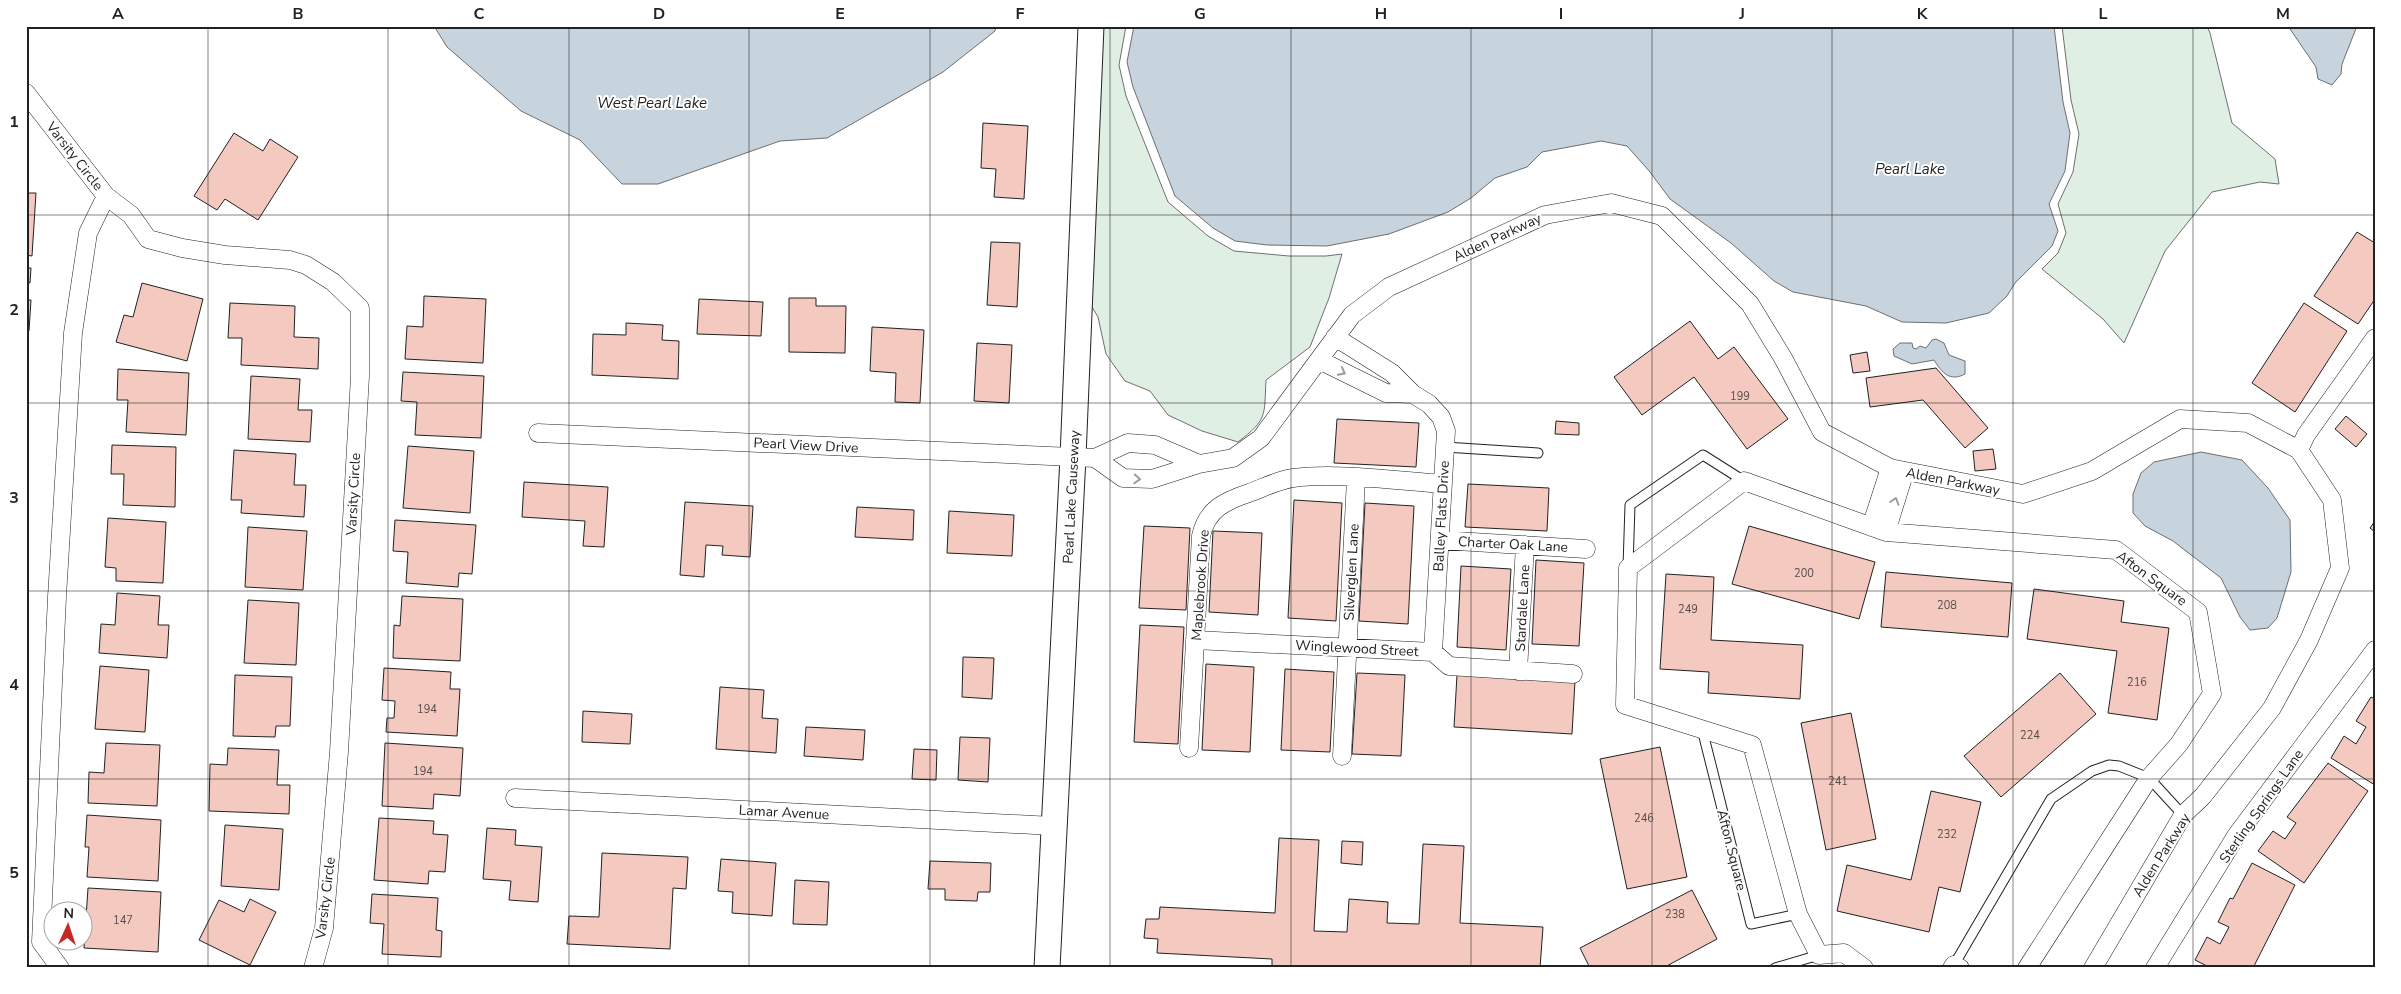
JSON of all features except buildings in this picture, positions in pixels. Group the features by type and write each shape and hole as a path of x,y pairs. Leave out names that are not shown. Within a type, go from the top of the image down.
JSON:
{"street":[{"name":"Pearl Lake Causeway","path":"1047,968 1052,826 1084,458 1092,26"},
{"name":"Varsity Circle","path":"26,93 106,196 131,215 148,239 182,248 225,255 290,260 306,265 333,282 360,308 360,376 339,752 324,928 313,968"},
{"name":"Varsity Circle","path":"60,968 41,942 57,597 73,333 88,233 106,196"},
{"name":"Alden Parkway","path":"1084,458 1123,478 1152,479 1199,464 1233,458 1261,438 1352,315 1389,287 1545,214 1611,203 1662,216 1750,304 1783,358 1822,432 1898,469 2023,494 2092,470 2180,419 2248,424 2302,443 2332,500 2340,568 2309,640 2272,708 2202,796 2183,815 2095,967"},
{"name":"Balley Flats Drive","path":"1335,337 1392,373 1414,394 1429,404 1441,417 1446,431 1433,652"},
{"path":"2302,443 2375,338"},
{"path":"1319,360 1386,393 1414,394"},
{"name":"Pearl View Drive","path":"538,433 1084,458"},
{"path":"1084,458 1128,443 1155,445 1199,464"},
{"path":"1878,530 1898,469"},
{"name":"Maplebrook Drive","path":"1189,748 1201,536 1204,523 1213,511 1228,501 1291,478 1320,476 1442,484"},
{"name":"Silverglen Lane","path":"1342,756 1356,479"},
{"path":"1628,568 1744,481"},
{"name":"Afton Square","path":"1744,481 1878,530 2116,550 2198,612 2212,694 2179,744 2149,778 2026,968"},
{"name":"Charter Oak Lane","path":"1440,540 1586,549"},
{"name":"Stardale Lane","path":"1518,671 1525,545"},
{"name":"Afton Square","path":"1628,568 1625,705 1752,745 1798,914 1819,955"},
{"name":"Winglewood Street","path":"1195,640 1433,652 1449,666 1572,674"},
{"name":"Sterling Springs Lane","path":"2155,968 2236,836 2375,650"},
{"name":"Lamar Avenue","path":"515,798 1052,826"},
{"path":"1819,955 1844,953 1864,968"}],"lane":[{"path":"1445,447 1538,453"},
{"name":"Afton Square","path":"1628,568 1630,505 1703,455 1744,481"},
{"name":"Afton Square","path":"1702,729 1751,924 1798,914"},
{"path":"1955,967 2051,799 2092,771 2109,766 2118,766 2149,778 2183,815"},
{"path":"1775,968 1819,955"}],"green space":[{"path":"1103,26 1126,26 1119,65 1126,96 1168,202 1208,236 1234,251 1289,256 1342,254 1329,298 1310,347 1266,380 1264,409 1260,422 1238,442 1202,431 1168,415 1150,391 1125,381 1106,354 1098,317 1089,302"},
{"path":"2062,26 2207,26 2232,123 2275,159 2279,184 2260,182 2212,192 2165,251 2124,343 2103,319 2042,269 2058,253 2066,233 2058,204 2073,172 2079,134 2071,100"}],"water":[{"name":"West Pearl Lake","path":"434,26 996,26 995,31 943,72 827,138 780,141 658,184 622,184 580,140 521,111 447,47"},
{"name":"Pearl Lake","path":"1134,26 2054,26 2063,102 2070,133 2065,171 2049,204 2058,231 2052,246 2015,283 2007,296 1989,313 1946,323 1902,322 1866,306 1793,292 1774,281 1731,243 1670,199 1627,146 1601,141 1542,152 1527,167 1495,178 1471,198 1448,212 1389,234 1327,246 1267,245 1235,241 1213,228 1175,196 1133,87 1127,62"},
{"path":"2288,26 2357,26 2342,64 2341,74 2332,85 2318,79 2316,67"},
{"path":"1936,339 1944,343 1949,355 1965,361 1965,374 1951,377 1940,369 1934,360 1912,364 1894,356 1893,349 1900,343 1912,343 1913,348 1916,349 1920,346 1926,348 1932,340"},
{"path":"2201,452 2242,460 2268,488 2290,520 2291,572 2277,618 2268,628 2250,630 2240,617 2221,578 2173,541 2145,526 2133,513 2133,494 2141,473 2154,462"}]}
